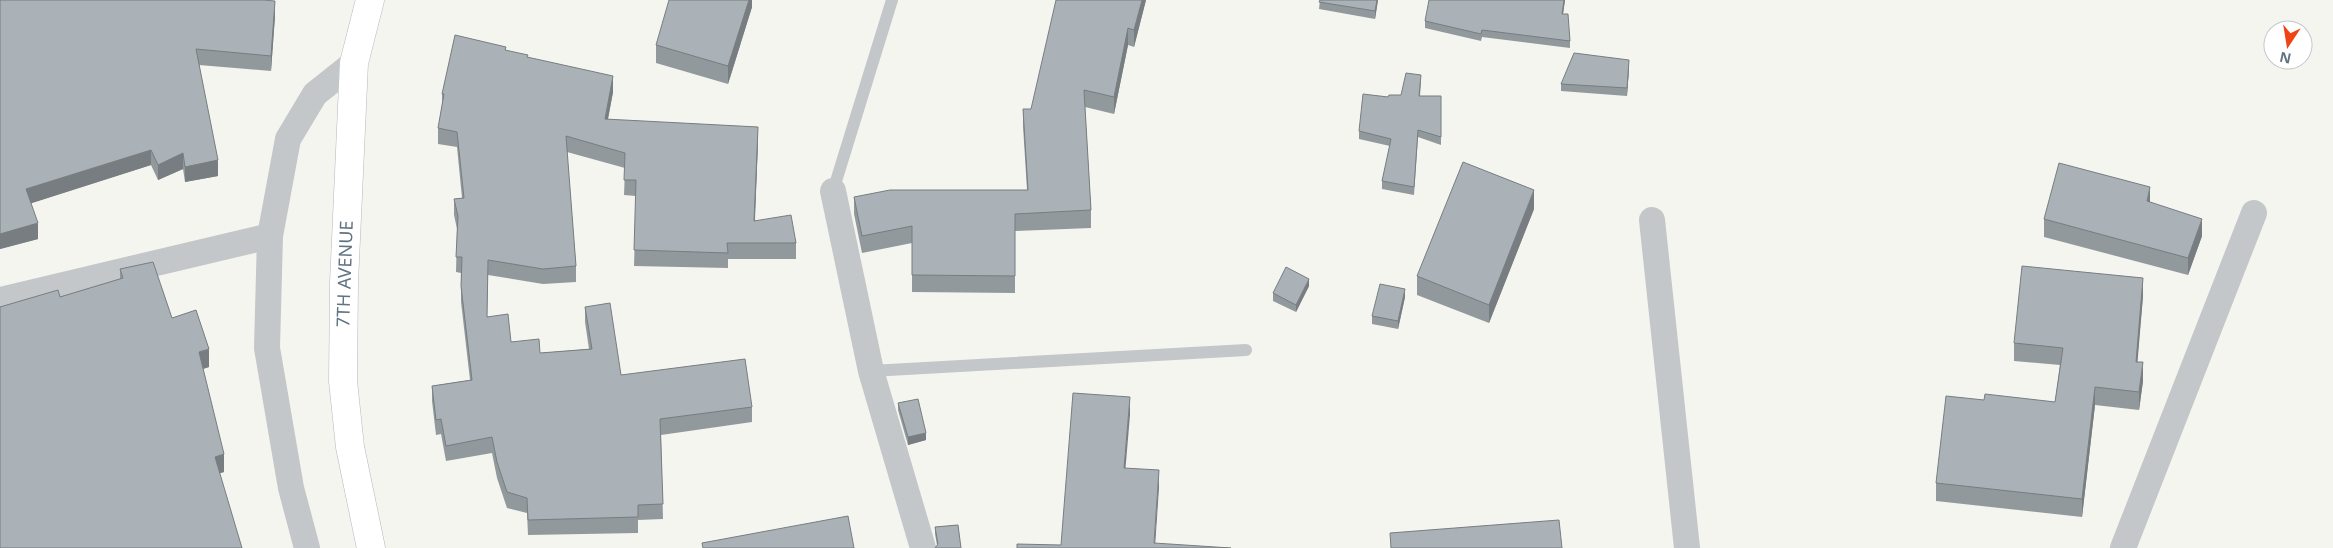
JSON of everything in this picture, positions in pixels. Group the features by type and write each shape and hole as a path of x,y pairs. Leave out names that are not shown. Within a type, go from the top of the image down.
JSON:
{"main road":[{"name":"7TH AVENUE","path":"370,0 354,63 344,283 343,381 350,447 371,548"}],"street":[{"path":"308,548 291,488 267,348 270,236 288,139 315,94 354,63"},
{"path":"833,191 871,371 923,548"},
{"path":"2123,548 2254,213"},
{"path":"1652,220 1688,548"},
{"path":"0,300 270,236"}],"lane":[{"path":"833,191 892,0"},
{"path":"871,371 1246,350"}],"building":[{"path":"0,0 275,1 271,56 196,49 218,160 185,167 183,153 158,165 151,150 26,189 38,223 0,234"},
{"path":"669,0 749,0 728,66 656,45"},
{"path":"1056,0 1142,0 1134,30 1128,28 1114,97 1084,90 1091,210 1015,214 1015,276 912,275 912,226 862,236 854,197 890,190 1028,190 1023,109 1031,109"},
{"path":"1320,0 1377,0 1375,11 1319,2"},
{"path":"1429,0 1564,0 1562,14 1568,14 1570,41 1482,30 1481,34 1425,21"},
{"path":"455,35 506,47 505,50 528,55 527,57 613,76 605,119 758,127 754,221 791,215 796,243 727,243 728,253 634,250 636,180 624,180 625,153 566,136 576,266 543,269 488,260 487,317 508,314 511,342 539,339 540,353 592,349 585,307 610,303 621,375 745,359 752,407 660,419 663,504 638,505 638,517 528,520 527,498 507,492 497,462 492,437 446,446 441,419 436,420 432,386 472,380 461,286 462,257 456,257 458,216 454,199 464,198 457,132 438,128 444,94 442,94"},
{"path":"1574,53 1629,60 1627,88 1561,84"},
{"path":"1406,73 1421,75 1419,96 1441,96 1441,137 1418,130 1414,187 1382,181 1391,139 1359,131 1363,94 1388,97 1389,95 1401,95"},
{"path":"1463,162 1534,190 1489,305 1417,276"},
{"path":"2059,163 2150,187 2147,201 2202,219 2188,258 2044,219"},
{"path":"153,262 172,318 196,310 209,349 199,352 224,454 215,457 242,548 0,548 0,307 58,290 60,297 123,278 120,269"},
{"path":"2022,266 2143,278 2136,362 2143,362 2139,392 2095,387 2082,499 1936,483 1946,396 1984,400 1985,394 2055,402 2063,348 2014,343"},
{"path":"1286,267 1309,279 1296,305 1273,293"},
{"path":"1380,284 1405,289 1398,321 1372,316"},
{"path":"1073,393 1130,397 1124,468 1159,470 1154,543 1231,548 1017,548 1017,544 1061,545"},
{"path":"918,399 926,433 908,437 898,403"},
{"path":"848,516 854,548 703,548 702,543"},
{"path":"1559,520 1562,548 1391,548 1390,533"},
{"path":"958,525 961,548 935,548 938,544 935,527"}]}
